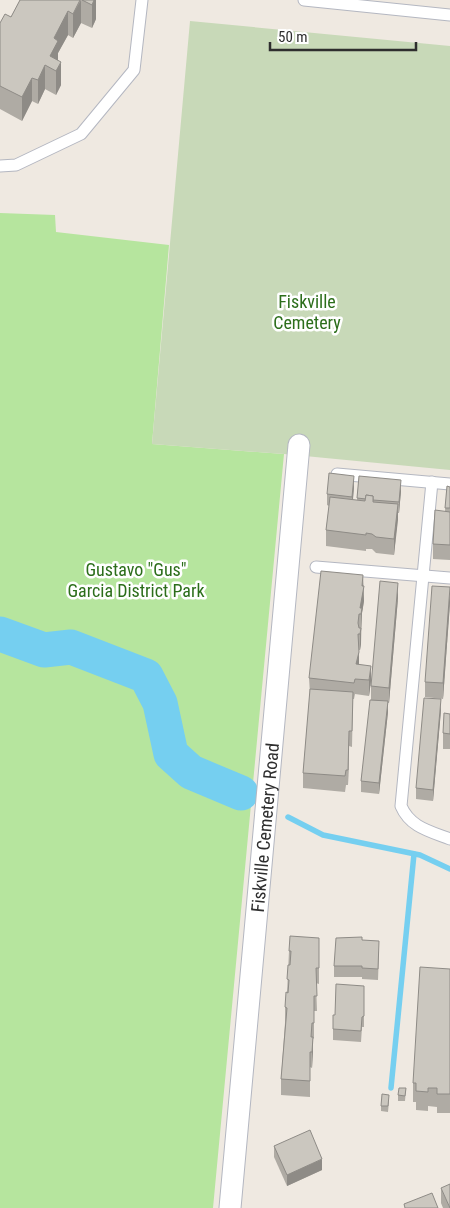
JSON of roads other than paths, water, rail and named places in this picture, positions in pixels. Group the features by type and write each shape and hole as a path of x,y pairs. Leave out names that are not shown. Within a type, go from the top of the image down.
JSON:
{"street":[{"name":"Fiskville Cemetery Road","path":"230,1208 299,445"}],"lane":[{"path":"0,166 16,165 81,134 134,70 142,0"},
{"path":"304,0 450,15"},
{"path":"337,474 450,484"},
{"path":"432,482 401,806 406,817 417,827 450,839"},
{"path":"316,567 450,578"}],"waterway":[{"path":"0,634 44,650 71,647 146,676 160,703 171,754 191,772 241,793"},
{"path":"288,817 323,835 420,855 450,869"},
{"path":"391,1088 414,854"}],"park label":[{"name":"Fiskville Cemetery","path":"307,311"},
{"name":"Gustavo \"Gus\" Garcia District Park","path":"136,579"}]}
